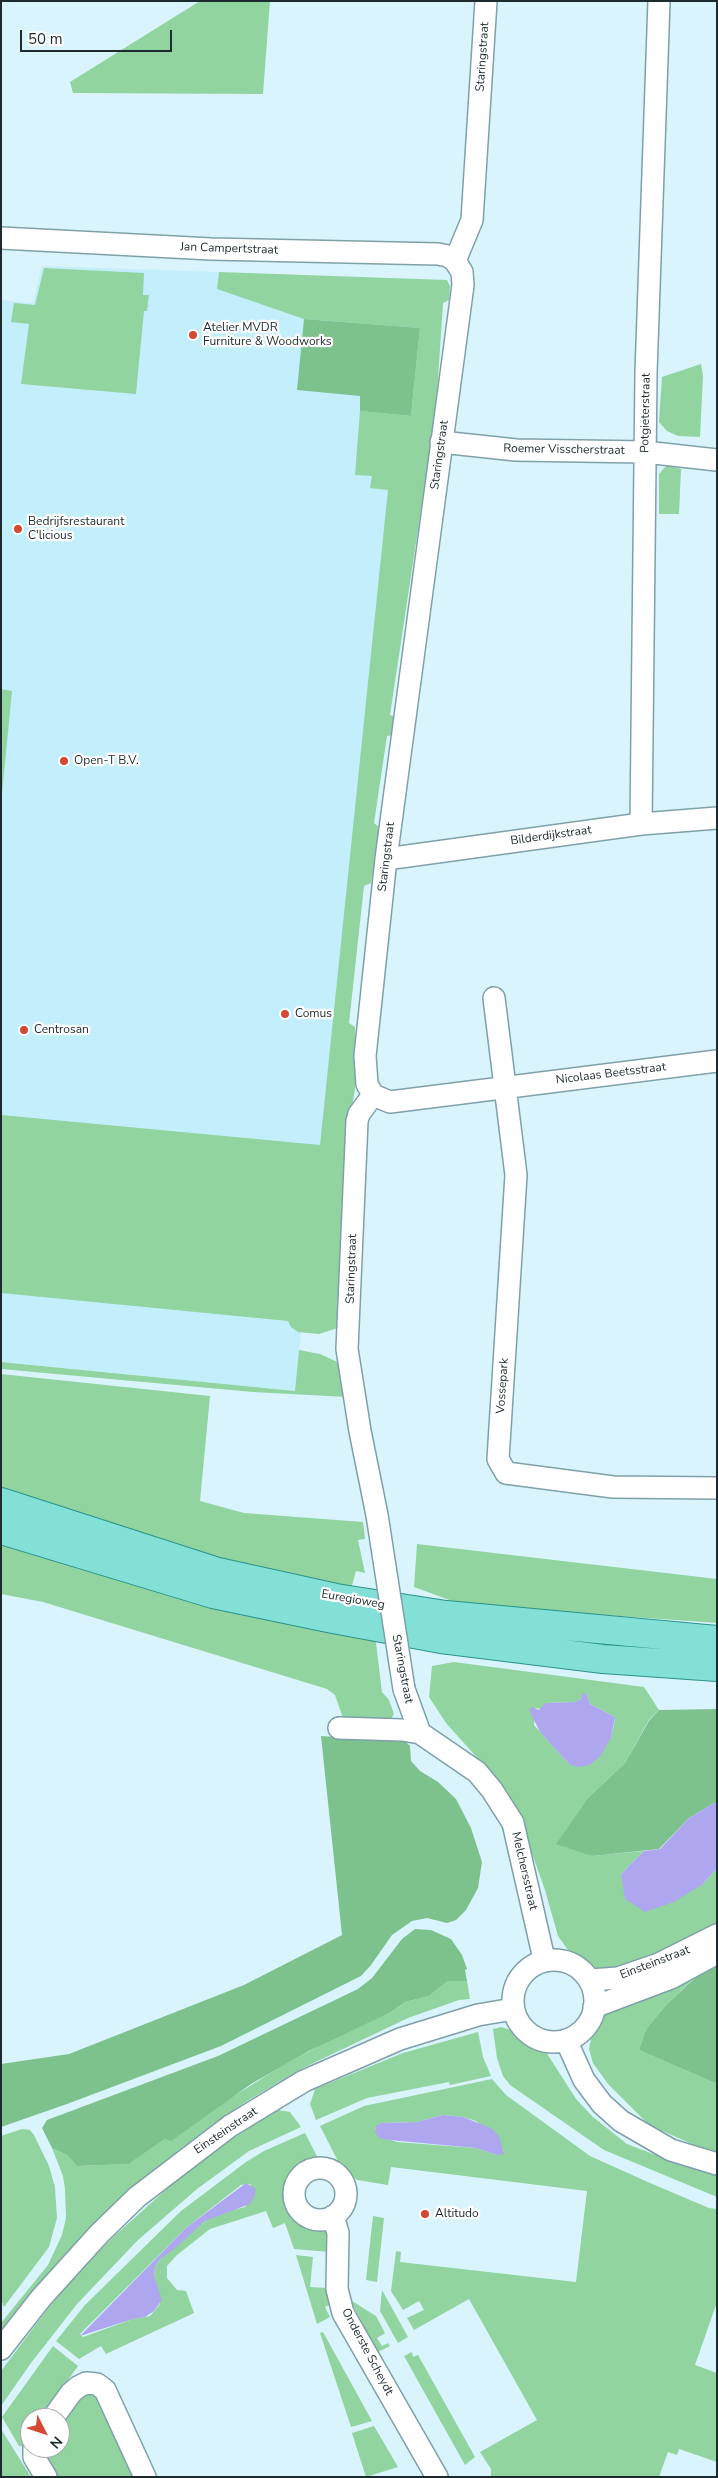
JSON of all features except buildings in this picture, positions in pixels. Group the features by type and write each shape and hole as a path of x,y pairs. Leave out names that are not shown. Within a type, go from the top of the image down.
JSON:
{"main road":[{"name":"Euregioweg","path":"1,1502 218,1572 336,1598 446,1615 717,1640"},
{"name":"Euregioweg","path":"1,1530 213,1594 441,1639 603,1659 717,1666"}],"street":[{"name":"Staringstraat","path":"420,1733 407,1699 377,1515 360,1431 348,1348 357,1121 359,1114 373,1095 367,1084 365,1056 386,859 463,285 462,272 456,261 472,220 486,1"},
{"name":"Potgieterstraat","path":"641,824 646,363 660,1"},
{"name":"Jan Campertstraat","path":"1,238 211,249 438,254 448,256 456,261"},
{"name":"Roemer Visscherstraat","path":"442,442 516,450 645,452 717,460"},
{"name":"Bilderdijkstraat","path":"386,859 641,824 717,818"},
{"path":"494,998 506,1087"},
{"name":"Nicolaas Beetsstraat","path":"373,1095 390,1102 717,1062"},
{"name":"Vossepark","path":"506,1087 516,1175 498,1459 506,1473 613,1487 717,1488"},
{"name":"Melchersstraat","path":"339,1728 402,1730 420,1733 477,1772 513,1823 544,1959"},
{"name":"Einsteinstraat","path":"590,1980 618,1978 659,1964 717,1935"},
{"name":"Einsteinstraat","path":"594,2007 670,1978 717,1954"},
{"path":"544,1959 568,1962 582,1971 590,1980 594,1992 594,2007 586,2026 578,2034 566,2040 552,2042 533,2036 518,2022 513,2009 513,1996 516,1984 523,1974 544,1959"},
{"name":"Einsteinstraat","path":"1,2349 41,2298 105,2228 137,2197 230,2126 304,2081 400,2039 478,2015 513,2009"},
{"path":"566,2040 584,2080 602,2104 621,2121 671,2150 717,2164"},
{"name":"Onderste Scheydt","path":"333,2216 338,2233 337,2289 343,2312 436,2477"},
{"path":"60,2408 71,2392 86,2383 97,2384 105,2390 145,2477"},
{"path":"34,2458 46,2477"}],"shaded area":[{"path":"42,266 219,272 217,289 420,328 321,1144 295,1391 1,1362 1,300 33,303"},
{"path":"583,1693 587,1694 590,1704 615,1717 611,1738 600,1756 590,1765 578,1767 569,1764 540,1732 529,1710 532,1707 539,1710 546,1703 575,1702 581,1699"},
{"path":"714,1803 717,1804 717,1868 703,1884 674,1902 645,1912 625,1899 621,1874 644,1851 660,1849 689,1818"},
{"path":"443,2115 463,2117 491,2128 499,2136 504,2154 497,2155 476,2148 389,2140 379,2138 375,2132 376,2126 381,2123 417,2122"},
{"path":"246,2183 255,2188 256,2193 250,2204 205,2221 173,2250 160,2259 155,2267 154,2276 162,2300 154,2311 145,2317 80,2336 187,2227"}],"green space":[{"path":"200,1 270,1 263,94 73,93 70,82"},
{"path":"44,268 144,273 143,295 149,295 147,311 144,311 136,394 21,384 29,324 11,322 14,303 35,305"},
{"path":"219,272 447,280 450,286 449,300 443,303 436,410 390,715 395,717 392,735 387,736 374,823 380,828 371,883 364,886 349,1023 355,1027 355,1089 346,1144 341,1216 341,1327 319,1334 298,1332 291,1327 288,1321 1,1293 1,1115 320,1145 388,490 370,488 372,476 355,475 360,411 411,416 420,328 304,319 217,289"},
{"path":"304,319 420,328 411,416 360,411 360,396 297,390"},
{"path":"701,364 703,376 700,437 678,436 667,431 659,422 662,377"},
{"path":"674,464 674,467 681,469 679,514 659,514 659,474 666,466"},
{"path":"1,689 12,691 1,804"},
{"path":"299,1350 320,1354 344,1365 347,1397 253,1392 1,1369 1,1362 295,1391"},
{"path":"1,1374 210,1396 200,1501 244,1513 363,1522 365,1539 358,1540 365,1573 356,1571 351,1589 240,1566 1,1497"},
{"path":"1,1539 375,1635 382,1692 389,1700 394,1714 389,1721 343,1718 335,1695 327,1689 43,1602 1,1594"},
{"path":"417,1544 717,1579 717,1623 463,1605 414,1587"},
{"path":"454,1662 644,1687 659,1710 649,1720 625,1763 589,1797 592,1856 644,1851 621,1874 703,1884 717,1868 717,1926 624,1968 598,1969 568,1950 558,1936 545,1890 517,1811 507,1791 446,1723 429,1697 432,1666","holes":["583,1694 587,1694 590,1704 615,1717 611,1738 569,1764 534,1725 535,1708 541,1709 546,1703 575,1702 581,1699"]},
{"path":"717,1709 717,1804 714,1803 689,1818 659,1849 592,1856 556,1844 589,1797 625,1763 649,1721 659,1710"},
{"path":"321,1736 406,1742 410,1746 411,1761 420,1771 438,1782 456,1799 471,1828 482,1862 478,1888 466,1910 456,1920 447,1923 427,1918 412,1921 392,1935 361,1976 221,2046 1,2127 1,2064 69,2054 244,1985 342,1935"},
{"path":"415,1929 431,1930 451,1939 462,1955 467,1969 465,1970 467,1981 448,1981 429,1996 405,2002 391,2012 309,2051 251,2084 171,2141 165,2139 129,2164 77,2166 67,2155 52,2148 42,2128 47,2120 218,2056 358,1989 372,1978 402,1939"},
{"path":"717,1960 717,1967 707,1966 667,2004 646,2029 639,2050 717,2084 717,2155 649,2125 608,2084 593,2063 589,2049 593,2030 604,2015"},
{"path":"708,1966 717,1967 717,2084 639,2050 646,2029 667,2004"},
{"path":"448,1981 467,1981 470,1999 459,2000 408,2018 303,2068 247,2101 157,2167 121,2198 58,2262 1,2331 1,2323 48,2265 62,2235 66,2218 65,2189 63,2176 52,2148 67,2155 77,2166 129,2164 165,2139 171,2140 210,2111 282,2066 349,2030 391,2012 405,2002 429,1996"},
{"path":"501,2027 514,2031 546,2052 576,2099 593,2117 627,2144 661,2157 717,2172 717,2197 604,2150 510,2085 503,2076 497,2058 493,2029"},
{"path":"478,2032 483,2057 491,2076 450,2085 449,2082 367,2098 316,2120 310,2104 315,2089 403,2053"},
{"path":"492,2079 506,2095 590,2156 709,2208 717,2209 717,2302 695,2365 717,2373 717,2462 679,2449 677,2455 668,2452 659,2477 491,2477 491,2469 480,2452 537,2420 469,2299 414,2330 407,2318 424,2310 419,2301 403,2310 391,2291 396,2251 401,2252 400,2262 576,2282 587,2191 391,2167 388,2185 357,2180 340,2165 320,2126 364,2106","holes":["443,2115 463,2117 476,2121 501,2143 501,2150 504,2151 497,2155 476,2148 397,2142 383,2138 375,2128 381,2123 417,2122"]},
{"path":"278,2110 290,2112 301,2127 249,2151 197,2189 138,2240 77,2304 31,2363 1,2406 1,2371 50,2306 79,2272 111,2239 188,2170"},
{"path":"22,2129 30,2130 34,2135 49,2166 55,2187 57,2218 49,2247 4,2307 1,2299 1,2136"},
{"path":"305,2133 319,2160 304,2163 292,2173 287,2184 285,2200 289,2210 300,2222 327,2232 330,2252 294,2249 285,2223 273,2228 266,2211 210,2229 177,2255 167,2266 167,2278 177,2290 186,2291 194,2313 106,2354 101,2346 79,2359 56,2341 85,2305 181,2211 246,2162 264,2151","holes":["250,2184 256,2193 245,2207 221,2213 205,2221 160,2259 155,2267 154,2276 160,2304 150,2316 133,2319 83,2337 80,2334 187,2227 241,2185"]},
{"path":"373,2216 384,2218 377,2282 366,2280"},
{"path":"296,2255 313,2257 310,2287 327,2288 331,2304 325,2307 330,2317 317,2324"},
{"path":"382,2290 408,2337 398,2343 380,2311"},
{"path":"352,2301 376,2316 385,2333 377,2338 382,2346 388,2343 390,2346 378,2352"},
{"path":"323,2332 372,2421 351,2427 320,2333"},
{"path":"53,2346 78,2366 48,2408 20,2408 20,2446 2,2417"},
{"path":"412,2352 413,2357 418,2355 475,2457 465,2465 404,2356"},
{"path":"90,2392 99,2397 136,2477 57,2477 46,2458 70,2458 70,2408 68,2408 76,2397"},
{"path":"374,2426 398,2467 366,2477 352,2433"},
{"path":"1,2429 31,2477 1,2477"}],"place":[{"name":"Atelier MVDR Furniture & Woodworks","path":"193,335"},
{"name":"Bedrijfsrestaurant C'licious","path":"18,529"},
{"name":"Open-T B.V.","path":"64,761"},
{"name":"Comus","path":"285,1014"},
{"name":"Centrosan","path":"24,1030"},
{"name":"Altitudo","path":"425,2214"}]}
